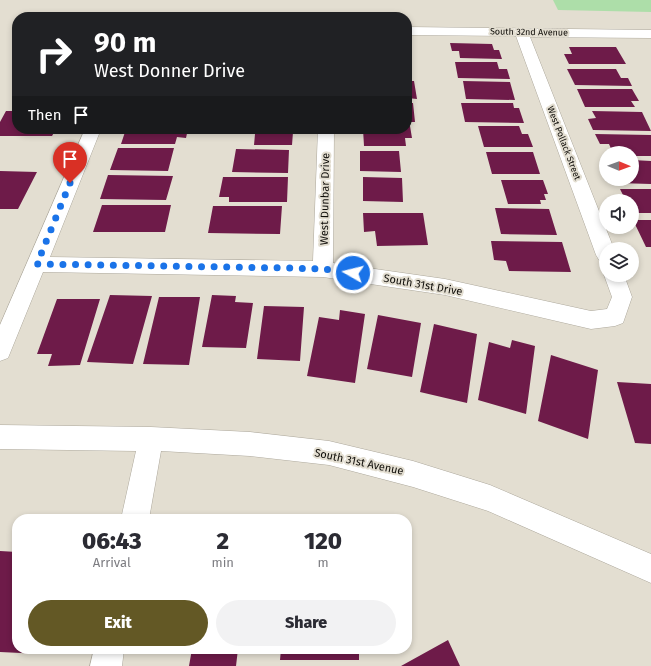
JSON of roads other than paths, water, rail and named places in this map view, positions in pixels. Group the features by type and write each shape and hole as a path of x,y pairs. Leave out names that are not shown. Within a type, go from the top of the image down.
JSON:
{"street":[{"name":"South 32nd Avenue","path":"412,31 651,34"},
{"name":"West Pollack Street","path":"521,32 601,242"},
{"path":"0,351 91,134"},
{"name":"West Dunbar Drive","path":"323,269 326,134"},
{"name":"South 31st Drive","path":"37,264 323,269 445,287 591,320 615,316 622,297 617,282"},
{"name":"South 31st Avenue","path":"0,437 151,440 250,444 329,453 413,474 490,498 651,569"},
{"path":"136,514 151,440"},
{"path":"106,666 108,654"}]}
